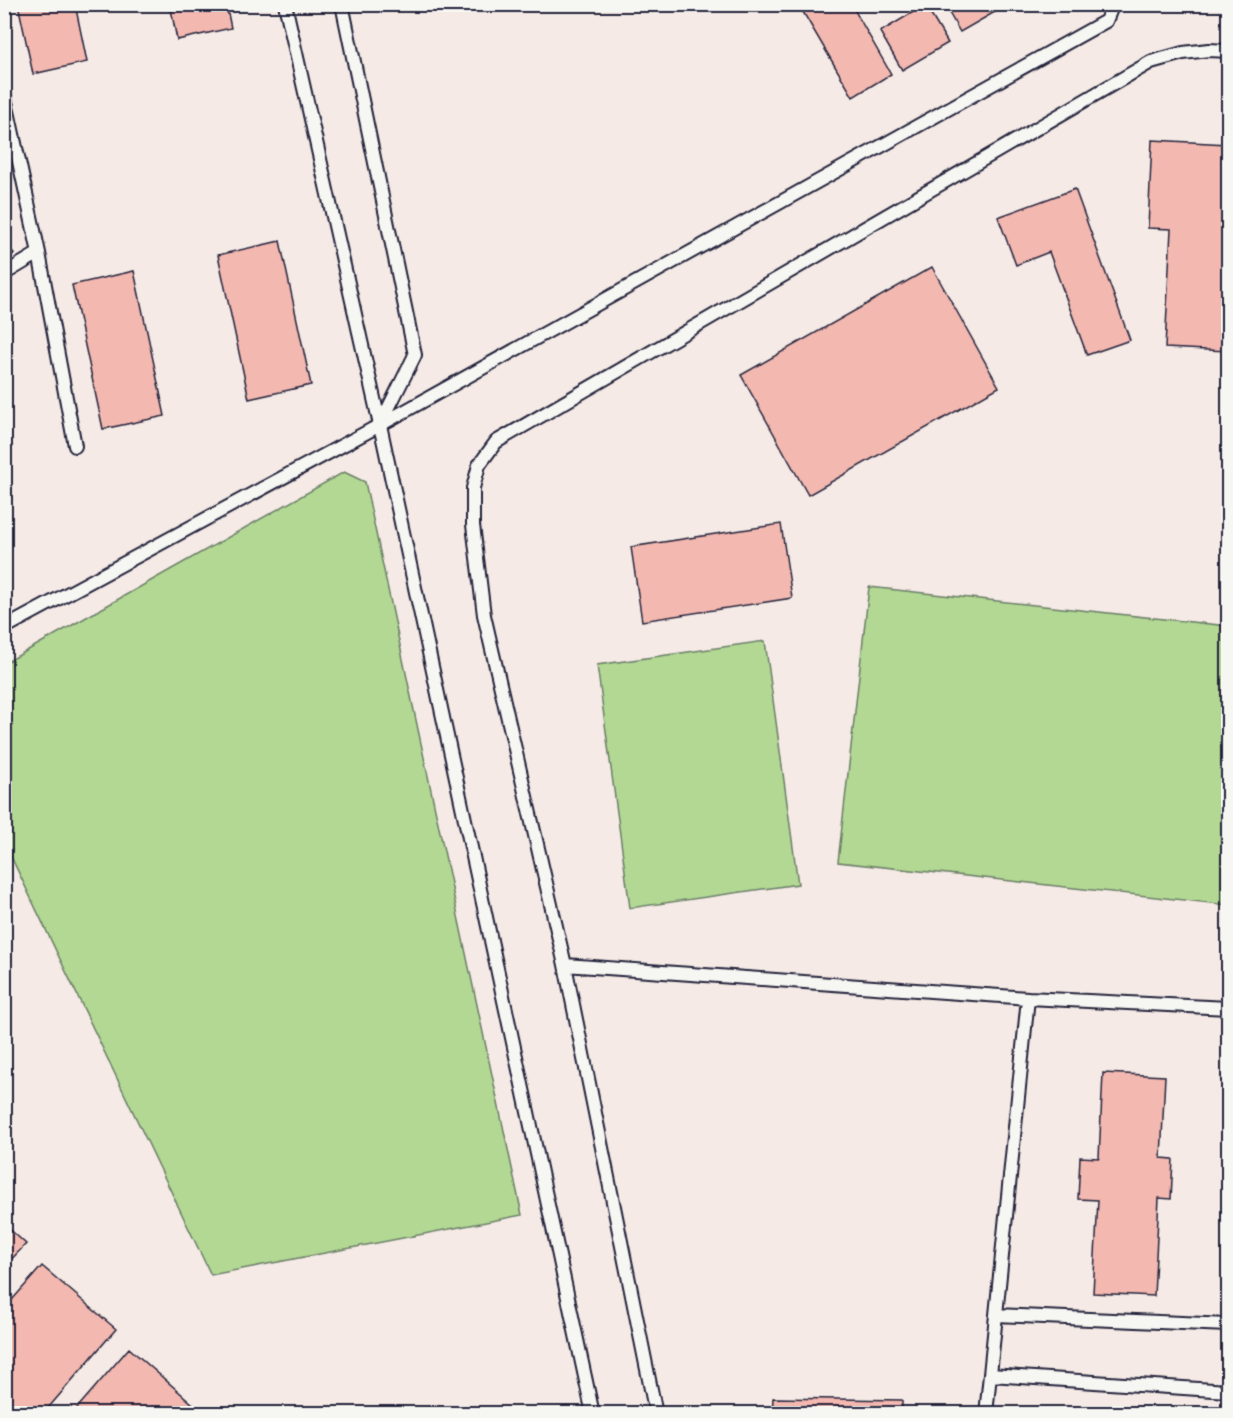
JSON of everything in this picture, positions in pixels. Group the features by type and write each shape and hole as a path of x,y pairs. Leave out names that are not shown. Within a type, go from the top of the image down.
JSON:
{"lane":[{"path":"285,4 380,424 593,1413"},
{"path":"342,4 415,355 380,424"},
{"path":"4,628 380,424 1106,21 1113,4"},
{"path":"656,1413 565,965 484,615 472,525 473,488 479,465 496,442 1151,62 1183,52 1228,51"},
{"path":"4,93 39,253 75,446"},
{"path":"4,274 39,253"},
{"path":"565,965 1028,998 1228,1008"},
{"path":"986,1413 1028,998"},
{"path":"996,1315 1228,1325"},
{"path":"990,1375 1228,1391"}],"green space":[{"path":"344,472 365,482 522,1215 211,1275 5,844 5,663"},
{"path":"869,587 1228,626 1228,905 838,862"},
{"path":"765,641 798,884 630,908 597,665"}],"building":[{"path":"18,4 75,4 87,62 33,74"},
{"path":"170,4 226,4 231,28 177,40"},
{"path":"816,4 851,4 891,74 853,97 803,12"},
{"path":"944,4 1006,4 1007,5 960,32"},
{"path":"925,5 948,43 902,70 880,32"},
{"path":"1152,140 1228,144 1228,351 1165,348 1171,229 1148,228"},
{"path":"1075,189 1130,340 1087,355 1049,252 1016,265 998,217"},
{"path":"4,239 14,254 4,260"},
{"path":"280,241 311,385 249,399 218,255"},
{"path":"932,267 999,387 808,495 741,375"},
{"path":"134,271 165,416 103,429 72,285"},
{"path":"781,524 792,598 642,621 631,547"},
{"path":"1103,1073 1165,1076 1161,1158 1173,1159 1171,1199 1159,1198 1154,1296 1093,1293 1098,1200 1078,1199 1080,1157 1099,1158"},
{"path":"4,1224 26,1244 4,1267"},
{"path":"42,1266 116,1329 43,1414 4,1414 4,1309"},
{"path":"129,1348 202,1412 201,1414 72,1414"},
{"path":"773,1398 902,1400 902,1414 772,1414"}]}
